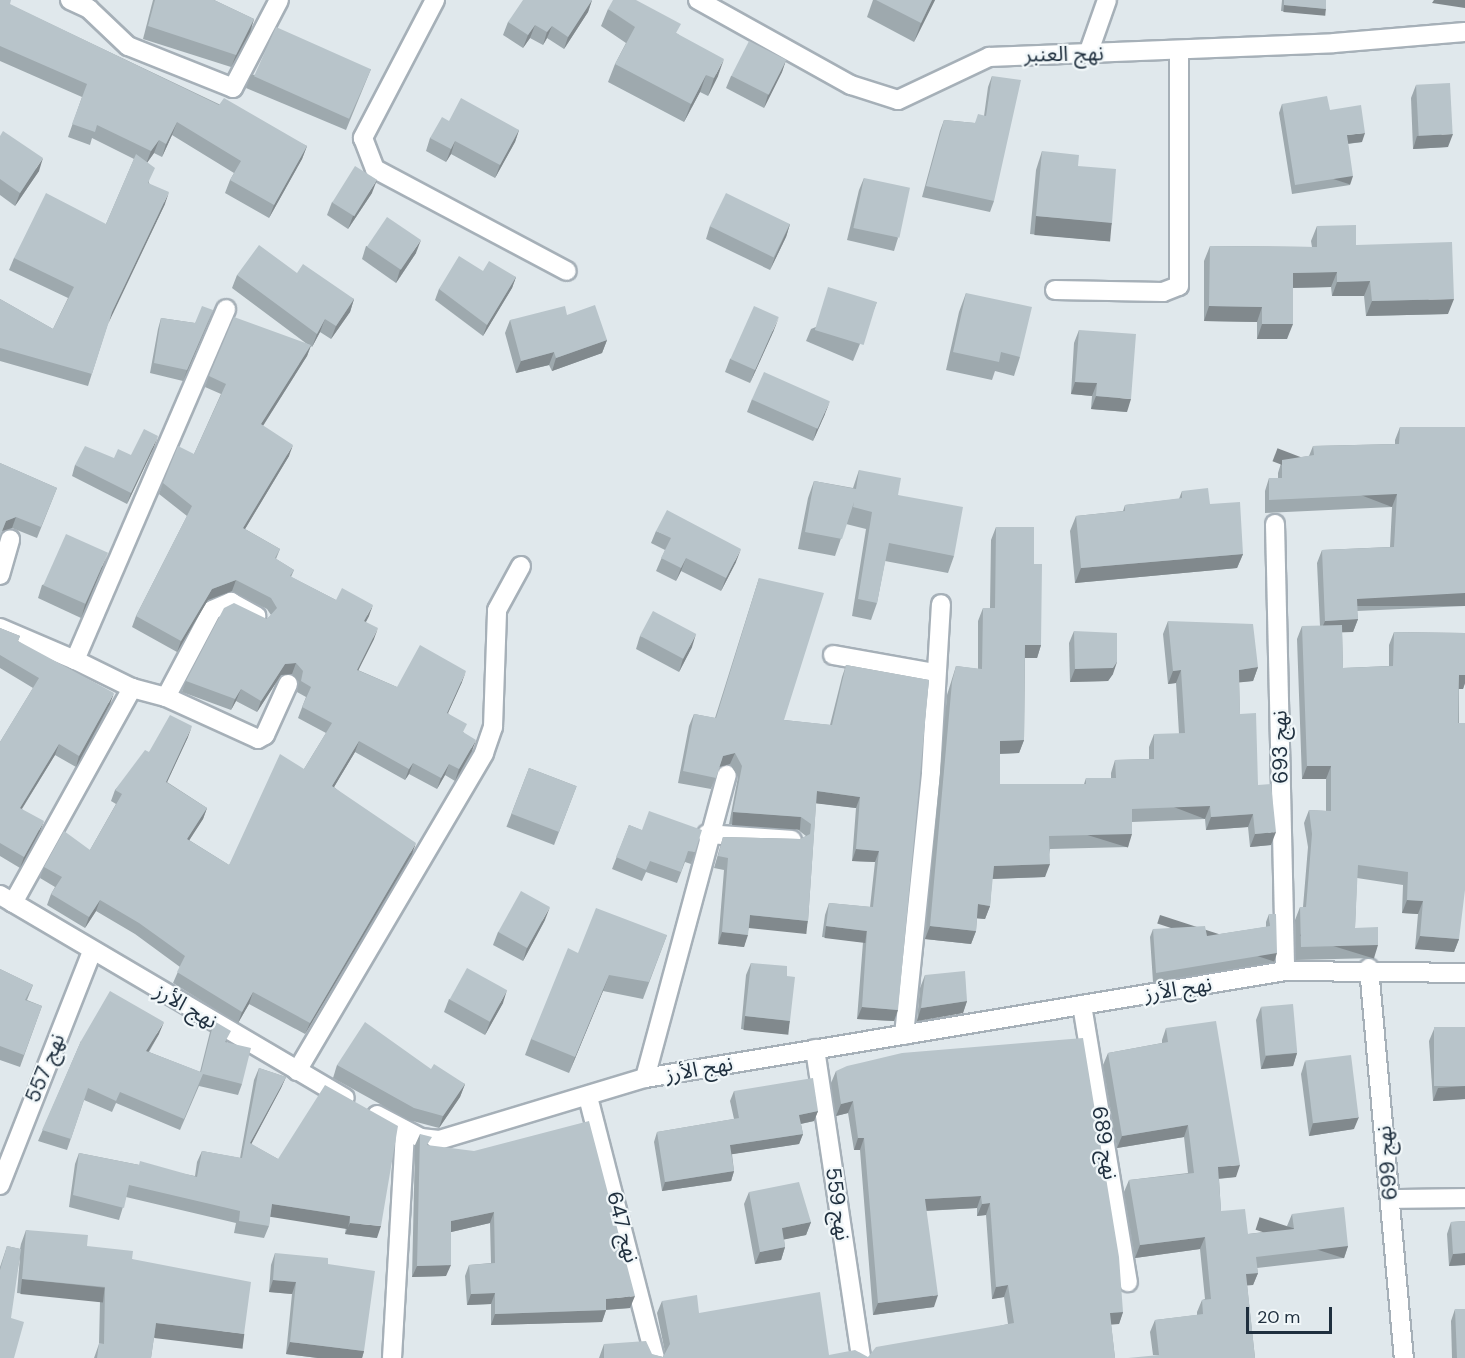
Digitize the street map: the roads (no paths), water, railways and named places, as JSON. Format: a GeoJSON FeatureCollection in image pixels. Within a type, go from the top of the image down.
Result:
{"type":"FeatureCollection","features":[{"type":"Feature","properties":{"kind":"street"},"geometry":{"type":"LineString","coordinates":[[70,0],[90,9],[128,46],[233,88],[279,0]]}},
{"type":"Feature","properties":{"kind":"street"},"geometry":{"type":"LineString","coordinates":[[435,0],[363,138],[375,169],[567,271]]}},
{"type":"Feature","properties":{"kind":"street","name":"نهج العنبر"},"geometry":{"type":"LineString","coordinates":[[698,0],[882,99],[914,96],[989,57],[1179,50],[1465,32]]}},
{"type":"Feature","properties":{"kind":"street"},"geometry":{"type":"LineString","coordinates":[[1088,54],[1107,0]]}},
{"type":"Feature","properties":{"kind":"street"},"geometry":{"type":"LineString","coordinates":[[1055,290],[1163,292],[1179,286],[1179,50]]}},
{"type":"Feature","properties":{"kind":"street"},"geometry":{"type":"LineString","coordinates":[[75,660],[226,309]]}},
{"type":"Feature","properties":{"kind":"street","name":"نهج 693"},"geometry":{"type":"LineString","coordinates":[[1275,524],[1285,971]]}},
{"type":"Feature","properties":{"kind":"street"},"geometry":{"type":"LineString","coordinates":[[0,575],[10,539]]}},
{"type":"Feature","properties":{"kind":"street"},"geometry":{"type":"LineString","coordinates":[[297,1071],[484,753],[493,727],[497,610],[521,566]]}},
{"type":"Feature","properties":{"kind":"street"},"geometry":{"type":"LineString","coordinates":[[166,697],[213,610],[231,602],[262,619]]}},
{"type":"Feature","properties":{"kind":"street"},"geometry":{"type":"LineString","coordinates":[[904,1035],[931,772],[934,673],[941,604]]}},
{"type":"Feature","properties":{"kind":"street"},"geometry":{"type":"LineString","coordinates":[[0,628],[75,660],[132,688],[166,697],[258,740],[266,735],[288,684]]}},
{"type":"Feature","properties":{"kind":"street"},"geometry":{"type":"LineString","coordinates":[[833,655],[934,673]]}},
{"type":"Feature","properties":{"kind":"street"},"geometry":{"type":"LineString","coordinates":[[6,899],[132,688]]}},
{"type":"Feature","properties":{"kind":"street"},"geometry":{"type":"LineString","coordinates":[[645,1078],[706,834],[727,775]]}},
{"type":"Feature","properties":{"kind":"street"},"geometry":{"type":"LineString","coordinates":[[706,834],[796,840]]}},
{"type":"Feature","properties":{"kind":"street","name":"نهج الأرز"},"geometry":{"type":"LineString","coordinates":[[6,899],[92,952],[405,1131],[440,1140],[645,1078],[1285,971],[1369,968],[1465,974]]}},
{"type":"Feature","properties":{"kind":"street","name":"نهج 557"},"geometry":{"type":"LineString","coordinates":[[0,1185],[92,952]]}},
{"type":"Feature","properties":{"kind":"street","name":"نهج 699"},"geometry":{"type":"LineString","coordinates":[[1369,968],[1404,1358]]}},
{"type":"Feature","properties":{"kind":"street","name":"نهج 689"},"geometry":{"type":"LineString","coordinates":[[1082,1005],[1128,1282]]}},
{"type":"Feature","properties":{"kind":"street","name":"نهج 559"},"geometry":{"type":"LineString","coordinates":[[814,1049],[861,1358]]}},
{"type":"Feature","properties":{"kind":"street","name":"نهج 647"},"geometry":{"type":"LineString","coordinates":[[588,1097],[655,1358]]}},
{"type":"Feature","properties":{"kind":"street"},"geometry":{"type":"LineString","coordinates":[[392,1358],[405,1131]]}},
{"type":"Feature","properties":{"kind":"street"},"geometry":{"type":"LineString","coordinates":[[1391,1199],[1465,1198]]}}]}
